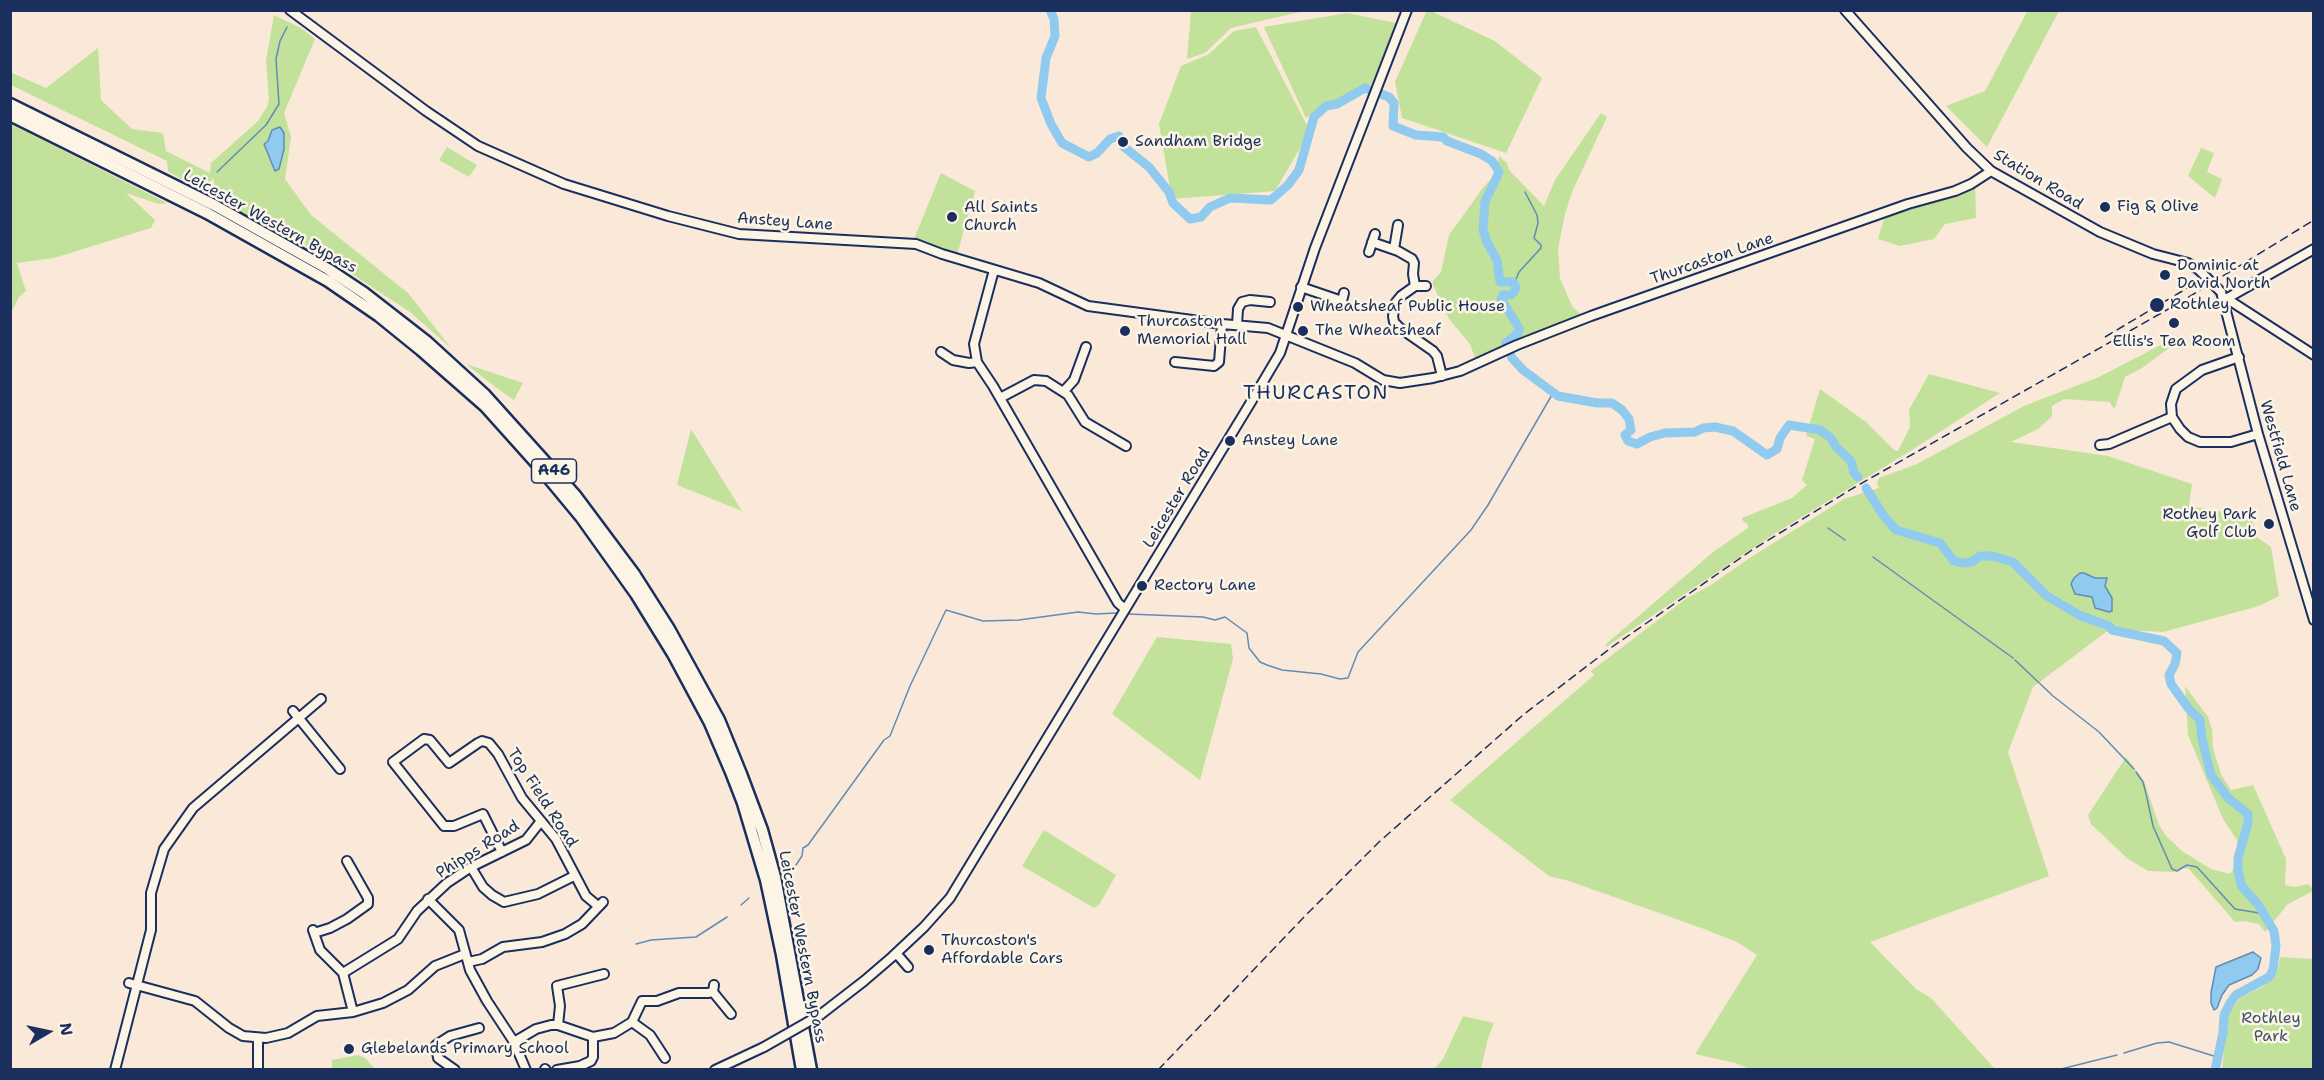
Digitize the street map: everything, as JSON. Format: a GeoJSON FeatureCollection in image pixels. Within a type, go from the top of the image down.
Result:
{"type":"FeatureCollection","features":[{"type":"Feature","properties":{"kind":"highway","name":"Leicester Western Bypass"},"geometry":{"type":"LineString","coordinates":[[10,104],[213,205],[328,269],[364,293],[427,342],[485,394],[575,495],[628,565],[669,629],[719,720],[762,830],[777,885],[811,1070]]}},
{"type":"Feature","properties":{"kind":"highway","name":"Leicester Western Bypass"},"geometry":{"type":"LineString","coordinates":[[10,115],[207,213],[328,281],[379,316],[484,406],[581,517],[636,594],[673,654],[710,723],[735,782],[755,841],[775,918],[802,1070]]}},
{"type":"Feature","properties":{"kind":"street","name":"Anstey Lane"},"geometry":{"type":"LineString","coordinates":[[291,10],[426,111],[478,146],[564,184],[668,216],[739,234],[916,244],[1039,283],[1088,306],[1268,328],[1344,358],[1385,381],[1413,382],[1442,376]]}},
{"type":"Feature","properties":{"kind":"street","name":"Leicester Road"},"geometry":{"type":"LineString","coordinates":[[715,1070],[764,1047],[820,1015],[894,955],[950,898],[1280,353],[1301,287],[1407,10]]}},
{"type":"Feature","properties":{"kind":"street","name":"Station Road"},"geometry":{"type":"LineString","coordinates":[[1845,10],[1967,148],[1991,171],[2100,232],[2153,254],[2187,263],[2199,270],[2226,298],[2313,356]]}},
{"type":"Feature","properties":{"kind":"street","name":"Thurcaston Lane"},"geometry":{"type":"LineString","coordinates":[[1442,376],[1460,371],[1517,345],[1609,309],[1908,204],[1948,194],[1971,184],[1991,171]]}},
{"type":"Feature","properties":{"kind":"street"},"geometry":{"type":"LineString","coordinates":[[1394,249],[1398,225]]}},
{"type":"Feature","properties":{"kind":"street"},"geometry":{"type":"LineString","coordinates":[[1370,252],[1374,238],[1412,259],[1414,286]]}},
{"type":"Feature","properties":{"kind":"street"},"geometry":{"type":"LineString","coordinates":[[2226,298],[2313,249]]}},
{"type":"Feature","properties":{"kind":"street"},"geometry":{"type":"LineString","coordinates":[[994,270],[974,344],[977,362],[1118,603],[1125,609]]}},
{"type":"Feature","properties":{"kind":"street"},"geometry":{"type":"LineString","coordinates":[[1426,286],[1414,286],[1401,296],[1396,302],[1393,316],[1400,328],[1433,351],[1437,356],[1442,376]]}},
{"type":"Feature","properties":{"kind":"street"},"geometry":{"type":"LineString","coordinates":[[1301,287],[1342,301]]}},
{"type":"Feature","properties":{"kind":"street","name":"Westfield Lane"},"geometry":{"type":"LineString","coordinates":[[2226,298],[2258,434],[2313,620]]}},
{"type":"Feature","properties":{"kind":"street"},"geometry":{"type":"LineString","coordinates":[[1237,325],[1238,309],[1242,302],[1250,300],[1270,302]]}},
{"type":"Feature","properties":{"kind":"street"},"geometry":{"type":"LineString","coordinates":[[1175,362],[1214,366],[1219,362],[1222,324]]}},
{"type":"Feature","properties":{"kind":"street"},"geometry":{"type":"LineString","coordinates":[[1064,391],[1074,380],[1081,351]]}},
{"type":"Feature","properties":{"kind":"street"},"geometry":{"type":"LineString","coordinates":[[941,352],[953,360],[977,362]]}},
{"type":"Feature","properties":{"kind":"street"},"geometry":{"type":"LineString","coordinates":[[2239,357],[2202,370],[2182,383],[2172,396],[2172,417],[2188,437],[2200,442],[2231,442],[2258,434]]}},
{"type":"Feature","properties":{"kind":"street"},"geometry":{"type":"LineString","coordinates":[[1000,398],[1034,380],[1046,381],[1064,391],[1084,422],[1127,447]]}},
{"type":"Feature","properties":{"kind":"street"},"geometry":{"type":"LineString","coordinates":[[2100,445],[2109,444],[2172,417]]}},
{"type":"Feature","properties":{"kind":"street"},"geometry":{"type":"LineString","coordinates":[[115,1070],[133,984],[151,930],[151,892],[161,857],[170,840],[193,808],[296,714],[321,699]]}},
{"type":"Feature","properties":{"kind":"street"},"geometry":{"type":"LineString","coordinates":[[296,714],[340,769]]}},
{"type":"Feature","properties":{"kind":"street","name":"Top Field Road"},"geometry":{"type":"LineString","coordinates":[[466,958],[482,959],[503,947],[542,942],[565,934],[582,924],[601,904],[585,896],[556,839],[522,798],[498,754],[489,743],[482,741],[478,743],[449,763],[430,741],[424,739],[393,762],[444,826],[454,826],[483,814],[502,852]]}},
{"type":"Feature","properties":{"kind":"street","name":"Phipps Road"},"geometry":{"type":"LineString","coordinates":[[343,973],[398,939],[428,899],[471,867],[526,840],[541,821]]}},
{"type":"Feature","properties":{"kind":"street"},"geometry":{"type":"LineString","coordinates":[[347,861],[368,897],[368,904],[330,928],[313,931],[320,950],[343,973],[353,1012]]}},
{"type":"Feature","properties":{"kind":"street"},"geometry":{"type":"LineString","coordinates":[[471,867],[483,887],[504,902],[538,894],[574,876]]}},
{"type":"Feature","properties":{"kind":"street"},"geometry":{"type":"LineString","coordinates":[[428,899],[459,930],[466,958],[487,1001],[514,1042],[526,1070]]}},
{"type":"Feature","properties":{"kind":"street"},"geometry":{"type":"LineString","coordinates":[[894,955],[908,967]]}},
{"type":"Feature","properties":{"kind":"street"},"geometry":{"type":"LineString","coordinates":[[133,984],[195,1001],[228,1028],[243,1036],[258,1038],[288,1033],[317,1016],[353,1012],[398,996],[416,984],[435,966],[466,958]]}},
{"type":"Feature","properties":{"kind":"street"},"geometry":{"type":"LineString","coordinates":[[558,1025],[560,1006],[554,987],[584,983],[604,974]]}},
{"type":"Feature","properties":{"kind":"street"},"geometry":{"type":"LineString","coordinates":[[635,993],[642,1001],[657,1001],[679,993],[696,994],[713,988],[731,1014]]}},
{"type":"Feature","properties":{"kind":"street"},"geometry":{"type":"LineString","coordinates":[[514,1042],[536,1029],[558,1025],[593,1037],[614,1033],[632,1022],[642,1001]]}},
{"type":"Feature","properties":{"kind":"street"},"geometry":{"type":"LineString","coordinates":[[632,1022],[650,1035],[664,1058]]}},
{"type":"Feature","properties":{"kind":"street"},"geometry":{"type":"LineString","coordinates":[[454,1070],[438,1058],[436,1048],[439,1042],[458,1029],[478,1028]]}},
{"type":"Feature","properties":{"kind":"street"},"geometry":{"type":"LineString","coordinates":[[556,1070],[579,1066],[591,1061],[593,1037]]}},
{"type":"Feature","properties":{"kind":"street"},"geometry":{"type":"LineString","coordinates":[[258,1038],[258,1070]]}},
{"type":"Feature","properties":{"kind":"street"},"geometry":{"type":"LineString","coordinates":[[591,1061],[596,1070]]}},
{"type":"Feature","properties":{"kind":"green space"},"geometry":{"type":"Polygon","coordinates":[[[1191,10],[1304,11],[1231,28],[1205,53],[1187,59],[1191,10]]]}},
{"type":"Feature","properties":{"kind":"green space"},"geometry":{"type":"Polygon","coordinates":[[[1427,10],[1495,41],[1542,78],[1506,153],[1402,118],[1395,82],[1427,10]]]}},
{"type":"Feature","properties":{"kind":"green space"},"geometry":{"type":"Polygon","coordinates":[[[2028,10],[2059,11],[1987,147],[1946,106],[1985,91],[2028,10]]]}},
{"type":"Feature","properties":{"kind":"green space"},"geometry":{"type":"Polygon","coordinates":[[[1347,13],[1396,23],[1372,84],[1337,99],[1306,118],[1264,27],[1347,13]]]}},
{"type":"Feature","properties":{"kind":"green space"},"geometry":{"type":"Polygon","coordinates":[[[274,15],[301,28],[315,39],[284,113],[291,137],[285,179],[311,215],[408,293],[451,348],[410,312],[317,251],[217,199],[213,178],[205,194],[168,171],[167,161],[11,85],[10,72],[46,88],[98,48],[101,100],[132,129],[163,133],[166,151],[210,173],[211,163],[258,121],[267,107],[269,100],[266,61],[274,15]]]}},
{"type":"Feature","properties":{"kind":"green space"},"geometry":{"type":"Polygon","coordinates":[[[1256,27],[1310,131],[1275,191],[1172,199],[1159,124],[1181,66],[1209,54],[1234,31],[1256,27]]]}},
{"type":"Feature","properties":{"kind":"green space"},"geometry":{"type":"Polygon","coordinates":[[[1601,113],[1607,117],[1572,192],[1558,249],[1560,278],[1572,306],[1581,315],[1475,358],[1470,344],[1449,319],[1433,285],[1433,281],[1441,272],[1449,235],[1497,172],[1499,156],[1507,163],[1509,170],[1544,206],[1555,180],[1601,113]]]}},
{"type":"Feature","properties":{"kind":"green space"},"geometry":{"type":"Polygon","coordinates":[[[11,124],[167,203],[159,204],[126,193],[155,220],[151,228],[54,258],[17,263],[26,291],[19,297],[11,313],[11,124]]]}},
{"type":"Feature","properties":{"kind":"green space"},"geometry":{"type":"Polygon","coordinates":[[[447,147],[477,165],[469,177],[439,160],[447,147]]]}},
{"type":"Feature","properties":{"kind":"green space"},"geometry":{"type":"Polygon","coordinates":[[[2201,148],[2214,153],[2207,172],[2222,179],[2215,198],[2188,176],[2201,148]]]}},
{"type":"Feature","properties":{"kind":"green space"},"geometry":{"type":"Polygon","coordinates":[[[941,173],[975,191],[957,255],[914,239],[941,173]]]}},
{"type":"Feature","properties":{"kind":"green space"},"geometry":{"type":"Polygon","coordinates":[[[1975,182],[1976,218],[1945,224],[1934,239],[1900,246],[1878,239],[1885,215],[1975,182]]]}},
{"type":"Feature","properties":{"kind":"green space"},"geometry":{"type":"Polygon","coordinates":[[[2178,336],[2181,339],[2142,368],[2125,377],[2115,408],[2110,402],[2064,399],[2052,406],[2052,416],[2038,429],[2011,442],[2108,456],[2192,484],[2189,506],[2251,517],[2257,537],[2271,547],[2279,596],[2259,606],[2163,632],[2110,629],[2033,687],[2008,752],[2049,876],[1870,942],[1916,989],[1931,998],[1995,1069],[1750,1069],[1735,1063],[1695,1054],[1757,955],[1737,942],[1704,929],[1549,876],[1450,800],[1594,675],[1591,671],[1687,598],[1711,585],[1748,559],[1844,499],[1879,488],[1877,483],[1879,478],[1917,464],[2024,406],[2099,377],[2178,336]]]}},
{"type":"Feature","properties":{"kind":"green space"},"geometry":{"type":"Polygon","coordinates":[[[466,364],[523,383],[514,400],[466,364]]]}},
{"type":"Feature","properties":{"kind":"green space"},"geometry":{"type":"Polygon","coordinates":[[[1929,374],[2000,393],[1774,534],[1606,647],[1606,644],[1713,552],[1748,528],[1742,518],[1792,498],[1807,485],[1802,480],[1815,439],[1806,436],[1820,389],[1866,422],[1894,450],[1898,451],[1910,427],[1909,410],[1929,374]]]}},
{"type":"Feature","properties":{"kind":"green space"},"geometry":{"type":"Polygon","coordinates":[[[691,429],[742,511],[677,485],[691,429]]]}},
{"type":"Feature","properties":{"kind":"green space"},"geometry":{"type":"Polygon","coordinates":[[[1157,637],[1231,644],[1233,659],[1200,780],[1112,714],[1157,637]]]}},
{"type":"Feature","properties":{"kind":"green space"},"geometry":{"type":"Polygon","coordinates":[[[2185,686],[2208,717],[2212,729],[2213,748],[2221,774],[2231,790],[2253,785],[2286,859],[2285,885],[2294,887],[2308,884],[2313,889],[2288,904],[2265,932],[2259,924],[2235,922],[2189,869],[2184,868],[2174,872],[2148,871],[2128,859],[2091,824],[2088,815],[2126,757],[2144,781],[2159,825],[2166,836],[2182,851],[2211,869],[2230,874],[2237,864],[2237,840],[2223,819],[2188,735],[2185,686]]]}},
{"type":"Feature","properties":{"kind":"green space"},"geometry":{"type":"Polygon","coordinates":[[[1044,830],[1116,875],[1099,905],[1094,908],[1022,866],[1044,830]]]}},
{"type":"Feature","properties":{"kind":"green space","name":"Rothley Park"},"geometry":{"type":"Polygon","coordinates":[[[2280,957],[2313,959],[2313,1069],[2222,1069],[2228,1013],[2240,998],[2262,987],[2270,980],[2278,970],[2280,957]]]}},
{"type":"Feature","properties":{"kind":"green space"},"geometry":{"type":"Polygon","coordinates":[[[1463,1016],[1494,1023],[1481,1069],[1434,1069],[1443,1059],[1463,1016]]]}},
{"type":"Feature","properties":{"kind":"green space"},"geometry":{"type":"Polygon","coordinates":[[[358,1055],[365,1058],[375,1069],[332,1069],[332,1060],[358,1055]]]}},
{"type":"Feature","properties":{"kind":"water"},"geometry":{"type":"Polygon","coordinates":[[[280,127],[284,133],[284,149],[279,169],[275,171],[264,144],[268,141],[272,130],[280,127]]]}},
{"type":"Feature","properties":{"kind":"water"},"geometry":{"type":"Polygon","coordinates":[[[2080,573],[2095,578],[2107,578],[2105,586],[2112,598],[2112,611],[2095,608],[2092,597],[2075,594],[2071,584],[2080,573]]]}},
{"type":"Feature","properties":{"kind":"water"},"geometry":{"type":"Polygon","coordinates":[[[2253,952],[2261,958],[2258,969],[2252,975],[2229,985],[2214,1010],[2211,993],[2216,967],[2253,952]]]}},
{"type":"Feature","properties":{"kind":"waterway"},"geometry":{"type":"LineString","coordinates":[[1050,10],[1054,19],[1055,36],[1046,58],[1041,98],[1051,124],[1062,143],[1089,157],[1097,153],[1110,139],[1119,136],[1124,147],[1149,167],[1169,192],[1173,203],[1190,219],[1201,217],[1210,207],[1230,198],[1271,200],[1288,185],[1299,170],[1314,117],[1326,106],[1337,104],[1365,88],[1389,97],[1394,103],[1393,126],[1416,135],[1443,137],[1447,141],[1481,154],[1492,161],[1499,172],[1485,201],[1483,230],[1497,260],[1500,282],[1513,282],[1516,287],[1514,292],[1510,295],[1503,295],[1501,299],[1519,328],[1519,332],[1506,343],[1512,358],[1523,370],[1558,396],[1597,403],[1612,403],[1629,419],[1631,430],[1625,435],[1628,441],[1637,444],[1665,433],[1695,432],[1703,428],[1715,427],[1733,431],[1767,455],[1777,449],[1780,438],[1789,425],[1820,430],[1831,438],[1836,447],[1851,461],[1854,473],[1858,477]]}},
{"type":"Feature","properties":{"kind":"waterway"},"geometry":{"type":"LineString","coordinates":[[217,172],[266,125],[279,104],[276,59],[280,41],[287,27]]}},
{"type":"Feature","properties":{"kind":"waterway"},"geometry":{"type":"LineString","coordinates":[[1514,284],[1519,272],[1541,248],[1534,238],[1538,223],[1537,215],[1525,192]]}},
{"type":"Feature","properties":{"kind":"waterway"},"geometry":{"type":"LineString","coordinates":[[1128,614],[1203,617],[1215,620],[1225,617],[1247,633],[1249,648],[1260,662],[1282,670],[1321,674],[1340,679],[1348,678],[1358,652],[1471,530],[1553,393]]}},
{"type":"Feature","properties":{"kind":"waterway"},"geometry":{"type":"LineString","coordinates":[[1866,488],[1883,515],[1896,530],[1940,543],[1954,561],[1972,562],[1980,556],[1992,556],[2013,562],[2047,596],[2079,615],[2109,626],[2112,630],[2164,641],[2177,653],[2175,664],[2169,675],[2171,684],[2200,720],[2211,775],[2228,798],[2248,814],[2248,823],[2238,858],[2241,885],[2259,906],[2274,931],[2276,946],[2273,970],[2269,977],[2236,995],[2224,1015],[2223,1033],[2215,1070]]}},
{"type":"Feature","properties":{"kind":"waterway"},"geometry":{"type":"LineString","coordinates":[[1828,528],[1845,540]]}},
{"type":"Feature","properties":{"kind":"waterway"},"geometry":{"type":"LineString","coordinates":[[1873,557],[2013,658]]}},
{"type":"Feature","properties":{"kind":"waterway"},"geometry":{"type":"LineString","coordinates":[[796,865],[802,856],[803,848],[808,845],[884,740],[890,736],[910,686],[946,610],[983,621],[1019,620],[1078,612],[1116,613]]}},
{"type":"Feature","properties":{"kind":"waterway"},"geometry":{"type":"LineString","coordinates":[[2015,660],[2053,696],[2099,732],[2134,769]]}},
{"type":"Feature","properties":{"kind":"waterway"},"geometry":{"type":"LineString","coordinates":[[2136,772],[2143,782],[2153,826],[2172,869],[2177,871],[2187,865],[2197,867],[2235,909],[2265,914]]}},
{"type":"Feature","properties":{"kind":"waterway"},"geometry":{"type":"LineString","coordinates":[[741,905],[749,898]]}},
{"type":"Feature","properties":{"kind":"waterway"},"geometry":{"type":"LineString","coordinates":[[636,944],[651,940],[696,937],[727,917]]}},
{"type":"Feature","properties":{"kind":"waterway"},"geometry":{"type":"LineString","coordinates":[[2124,1053],[2157,1043],[2169,1042],[2217,1057]]}},
{"type":"Feature","properties":{"kind":"waterway"},"geometry":{"type":"LineString","coordinates":[[2057,1070],[2117,1055]]}},
{"type":"Feature","properties":{"kind":"railway"},"geometry":{"type":"LineString","coordinates":[[1158,1070],[1379,842],[1523,715],[1612,647],[1752,550],[1855,487],[2179,303],[2314,220]]}},
{"type":"Feature","properties":{"kind":"railway"},"geometry":{"type":"LineString","coordinates":[[2105,337],[2211,274]]}},
{"type":"Feature","properties":{"kind":"place","name":"Sandham Bridge"},"geometry":{"type":"Point","coordinates":[1123,142]}},
{"type":"Feature","properties":{"kind":"place","name":"Fig & Olive"},"geometry":{"type":"Point","coordinates":[2105,207]}},
{"type":"Feature","properties":{"kind":"place","name":"All Saints Church"},"geometry":{"type":"Point","coordinates":[952,217]}},
{"type":"Feature","properties":{"kind":"place","name":"Dominic at David North"},"geometry":{"type":"Point","coordinates":[2165,275]}},
{"type":"Feature","properties":{"kind":"place","name":"Rothley"},"geometry":{"type":"Point","coordinates":[2157,305]}},
{"type":"Feature","properties":{"kind":"place","name":"Wheatsheaf Public House"},"geometry":{"type":"Point","coordinates":[1298,307]}},
{"type":"Feature","properties":{"kind":"place","name":"Ellis's Tea Room"},"geometry":{"type":"Point","coordinates":[2174,323]}},
{"type":"Feature","properties":{"kind":"place","name":"Thurcaston Memorial Hall"},"geometry":{"type":"Point","coordinates":[1125,331]}},
{"type":"Feature","properties":{"kind":"place","name":"The Wheatsheaf"},"geometry":{"type":"Point","coordinates":[1303,331]}},
{"type":"Feature","properties":{"kind":"place","name":"Anstey Lane"},"geometry":{"type":"Point","coordinates":[1230,441]}},
{"type":"Feature","properties":{"kind":"place","name":"Rothey Park Golf Club"},"geometry":{"type":"Point","coordinates":[2269,524]}},
{"type":"Feature","properties":{"kind":"place","name":"Rectory Lane"},"geometry":{"type":"Point","coordinates":[1142,586]}},
{"type":"Feature","properties":{"kind":"place","name":"Thurcaston's Affordable Cars"},"geometry":{"type":"Point","coordinates":[929,950]}},
{"type":"Feature","properties":{"kind":"place","name":"Glebelands Primary School"},"geometry":{"type":"Point","coordinates":[349,1049]}},
{"type":"Feature","properties":{"kind":"district","name":"THURCASTON"},"geometry":{"type":"Point","coordinates":[1316,394]}}]}
